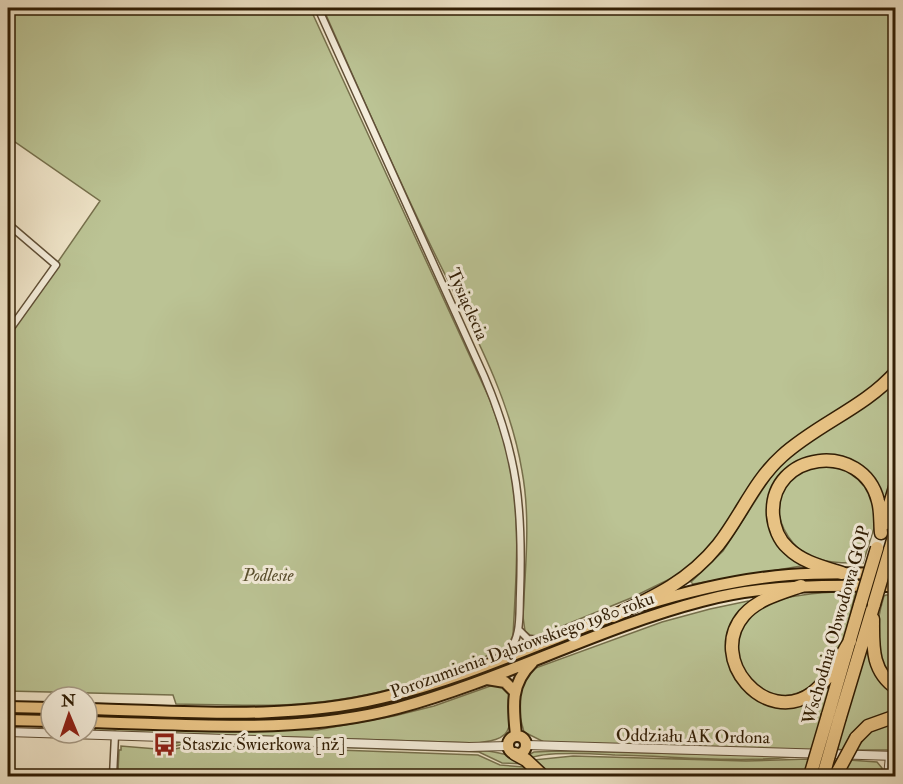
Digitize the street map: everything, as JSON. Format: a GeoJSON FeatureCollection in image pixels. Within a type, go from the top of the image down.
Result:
{"type":"FeatureCollection","features":[{"type":"Feature","properties":{"kind":"highway"},"geometry":{"type":"LineString","coordinates":[[614,616],[664,592],[696,568],[718,544],[769,469],[796,445],[857,405],[896,372]]}},
{"type":"Feature","properties":{"kind":"highway"},"geometry":{"type":"LineString","coordinates":[[842,573],[802,559],[784,544],[777,531],[773,509],[775,496],[789,474],[802,466],[821,460],[841,462],[855,469],[867,479],[874,491],[880,510],[881,533]]}},
{"type":"Feature","properties":{"kind":"highway","name":"Wschodnia Obwodowa GOP"},"geometry":{"type":"LineString","coordinates":[[810,777],[873,606],[883,549],[881,533],[896,484]]}},
{"type":"Feature","properties":{"kind":"highway","name":"Wschodnia Obwodowa GOP"},"geometry":{"type":"LineString","coordinates":[[823,777],[850,641],[860,605],[883,549],[896,530]]}},
{"type":"Feature","properties":{"kind":"highway"},"geometry":{"type":"LineString","coordinates":[[801,586],[760,602],[739,621],[733,641],[733,657],[735,667],[747,684],[762,696],[773,699],[790,701],[804,697],[820,685],[850,641]]}},
{"type":"Feature","properties":{"kind":"highway"},"geometry":{"type":"LineString","coordinates":[[873,606],[875,661],[885,679],[896,688]]}},
{"type":"Feature","properties":{"kind":"highway"},"geometry":{"type":"LineString","coordinates":[[836,776],[856,738],[868,726],[896,716]]}},
{"type":"Feature","properties":{"kind":"highway"},"geometry":{"type":"LineString","coordinates":[[511,750],[543,777]]}},
{"type":"Feature","properties":{"kind":"main road","name":"Porozumienia Dąbrowskiego 1980 roku"},"geometry":{"type":"LineString","coordinates":[[99,709],[239,713],[311,710],[357,703],[401,694],[452,678],[614,616],[689,592],[791,575],[896,574]]}},
{"type":"Feature","properties":{"kind":"main road","name":"Porozumienia Dąbrowskiego 1980 roku"},"geometry":{"type":"LineString","coordinates":[[99,722],[257,726],[332,722],[398,708],[484,679],[646,618],[704,600],[765,589],[801,586],[896,586]]}},
{"type":"Feature","properties":{"kind":"main road"},"geometry":{"type":"LineString","coordinates":[[516,735],[515,692],[521,674],[537,659]]}},
{"type":"Feature","properties":{"kind":"main road"},"geometry":{"type":"LineString","coordinates":[[484,679],[505,682],[515,692]]}},
{"type":"Feature","properties":{"kind":"main road"},"geometry":{"type":"LineString","coordinates":[[8,707],[39,708]]}},
{"type":"Feature","properties":{"kind":"main road"},"geometry":{"type":"LineString","coordinates":[[8,720],[39,721]]}},
{"type":"Feature","properties":{"kind":"main road"},"geometry":{"type":"LineString","coordinates":[[516,735],[524,738],[527,745],[523,752],[511,750],[509,739],[516,735]]}},
{"type":"Feature","properties":{"kind":"street","name":"Tysiąclecia"},"geometry":{"type":"LineString","coordinates":[[318,8],[502,420],[514,463],[520,509],[521,558],[519,630],[514,645],[503,658]]}},
{"type":"Feature","properties":{"kind":"street"},"geometry":{"type":"LineString","coordinates":[[8,224],[56,265],[8,332]]}},
{"type":"Feature","properties":{"kind":"street"},"geometry":{"type":"LineString","coordinates":[[519,630],[528,639],[546,642]]}},
{"type":"Feature","properties":{"kind":"street"},"geometry":{"type":"LineString","coordinates":[[8,732],[480,747],[511,750]]}},
{"type":"Feature","properties":{"kind":"street"},"geometry":{"type":"LineString","coordinates":[[113,777],[115,735]]}},
{"type":"Feature","properties":{"kind":"street","name":"Oddziału AK Ordona"},"geometry":{"type":"LineString","coordinates":[[527,745],[893,756]]}},
{"type":"Feature","properties":{"kind":"street"},"geometry":{"type":"LineString","coordinates":[[888,777],[893,756]]}},
{"type":"Feature","properties":{"kind":"green space","name":"Podlesie"},"geometry":{"type":"Polygon","coordinates":[[[8,8],[310,8],[490,400],[503,440],[512,475],[517,544],[513,636],[506,648],[401,686],[316,703],[176,704],[173,695],[99,693],[99,685],[39,685],[39,692],[8,691],[8,334],[100,201],[8,137],[8,8]]]}},
{"type":"Feature","properties":{"kind":"green space"},"geometry":{"type":"Polygon","coordinates":[[[323,8],[895,8],[895,364],[870,388],[810,429],[707,550],[680,574],[631,598],[538,636],[530,635],[525,631],[523,617],[527,544],[525,489],[516,441],[507,412],[484,355],[402,185],[323,8]]]}},
{"type":"Feature","properties":{"kind":"green space"},"geometry":{"type":"Polygon","coordinates":[[[895,377],[895,463],[885,505],[872,480],[821,456],[800,461],[768,506],[801,566],[693,584],[691,582],[723,551],[779,464],[895,377]]]}},
{"type":"Feature","properties":{"kind":"green space"},"geometry":{"type":"Polygon","coordinates":[[[815,465],[849,470],[865,483],[875,504],[876,522],[863,563],[833,562],[812,557],[795,545],[784,529],[778,507],[783,489],[795,475],[815,465]]]}},
{"type":"Feature","properties":{"kind":"green space"},"geometry":{"type":"Polygon","coordinates":[[[835,592],[856,592],[843,639],[831,665],[810,687],[798,693],[785,696],[773,695],[761,690],[751,681],[742,667],[737,652],[739,634],[751,614],[779,600],[835,592]]]}},
{"type":"Feature","properties":{"kind":"green space"},"geometry":{"type":"Polygon","coordinates":[[[886,595],[895,595],[895,683],[881,664],[878,653],[878,619],[886,595]]]}},
{"type":"Feature","properties":{"kind":"green space"},"geometry":{"type":"Polygon","coordinates":[[[748,601],[753,602],[746,609],[731,664],[777,705],[834,675],[812,750],[544,742],[524,732],[519,713],[520,686],[530,670],[662,622],[748,601]]]}},
{"type":"Feature","properties":{"kind":"green space"},"geometry":{"type":"Polygon","coordinates":[[[868,642],[879,678],[888,689],[895,693],[895,712],[853,734],[843,750],[836,749],[868,642]]]}},
{"type":"Feature","properties":{"kind":"green space"},"geometry":{"type":"Polygon","coordinates":[[[496,684],[502,685],[508,691],[511,700],[509,725],[505,734],[499,738],[478,743],[99,731],[99,726],[317,730],[434,706],[496,684]]]}},
{"type":"Feature","properties":{"kind":"green space"},"geometry":{"type":"Polygon","coordinates":[[[895,721],[895,750],[855,750],[863,738],[872,731],[895,721]]]}},
{"type":"Feature","properties":{"kind":"green space"},"geometry":{"type":"Polygon","coordinates":[[[185,741],[488,751],[511,756],[524,764],[502,763],[479,752],[204,743],[189,743],[171,747],[171,744],[185,741]]]}},
{"type":"Feature","properties":{"kind":"green space"},"geometry":{"type":"Polygon","coordinates":[[[195,745],[478,755],[500,765],[525,767],[539,776],[127,776],[118,772],[121,746],[169,750],[195,745]]]}},
{"type":"Feature","properties":{"kind":"green space"},"geometry":{"type":"Polygon","coordinates":[[[534,752],[793,757],[727,759],[570,753],[545,754],[529,759],[528,755],[534,752]]]}},
{"type":"Feature","properties":{"kind":"green space"},"geometry":{"type":"Polygon","coordinates":[[[573,756],[746,761],[809,759],[804,776],[549,776],[533,760],[573,756]]]}},
{"type":"Feature","properties":{"kind":"green space"},"geometry":{"type":"Polygon","coordinates":[[[849,760],[877,762],[882,768],[882,776],[840,776],[849,760]]]}},
{"type":"Feature","properties":{"kind":"place","name":"Staszic Świerkowa [nż]"},"geometry":{"type":"Point","coordinates":[164,744]}}]}
